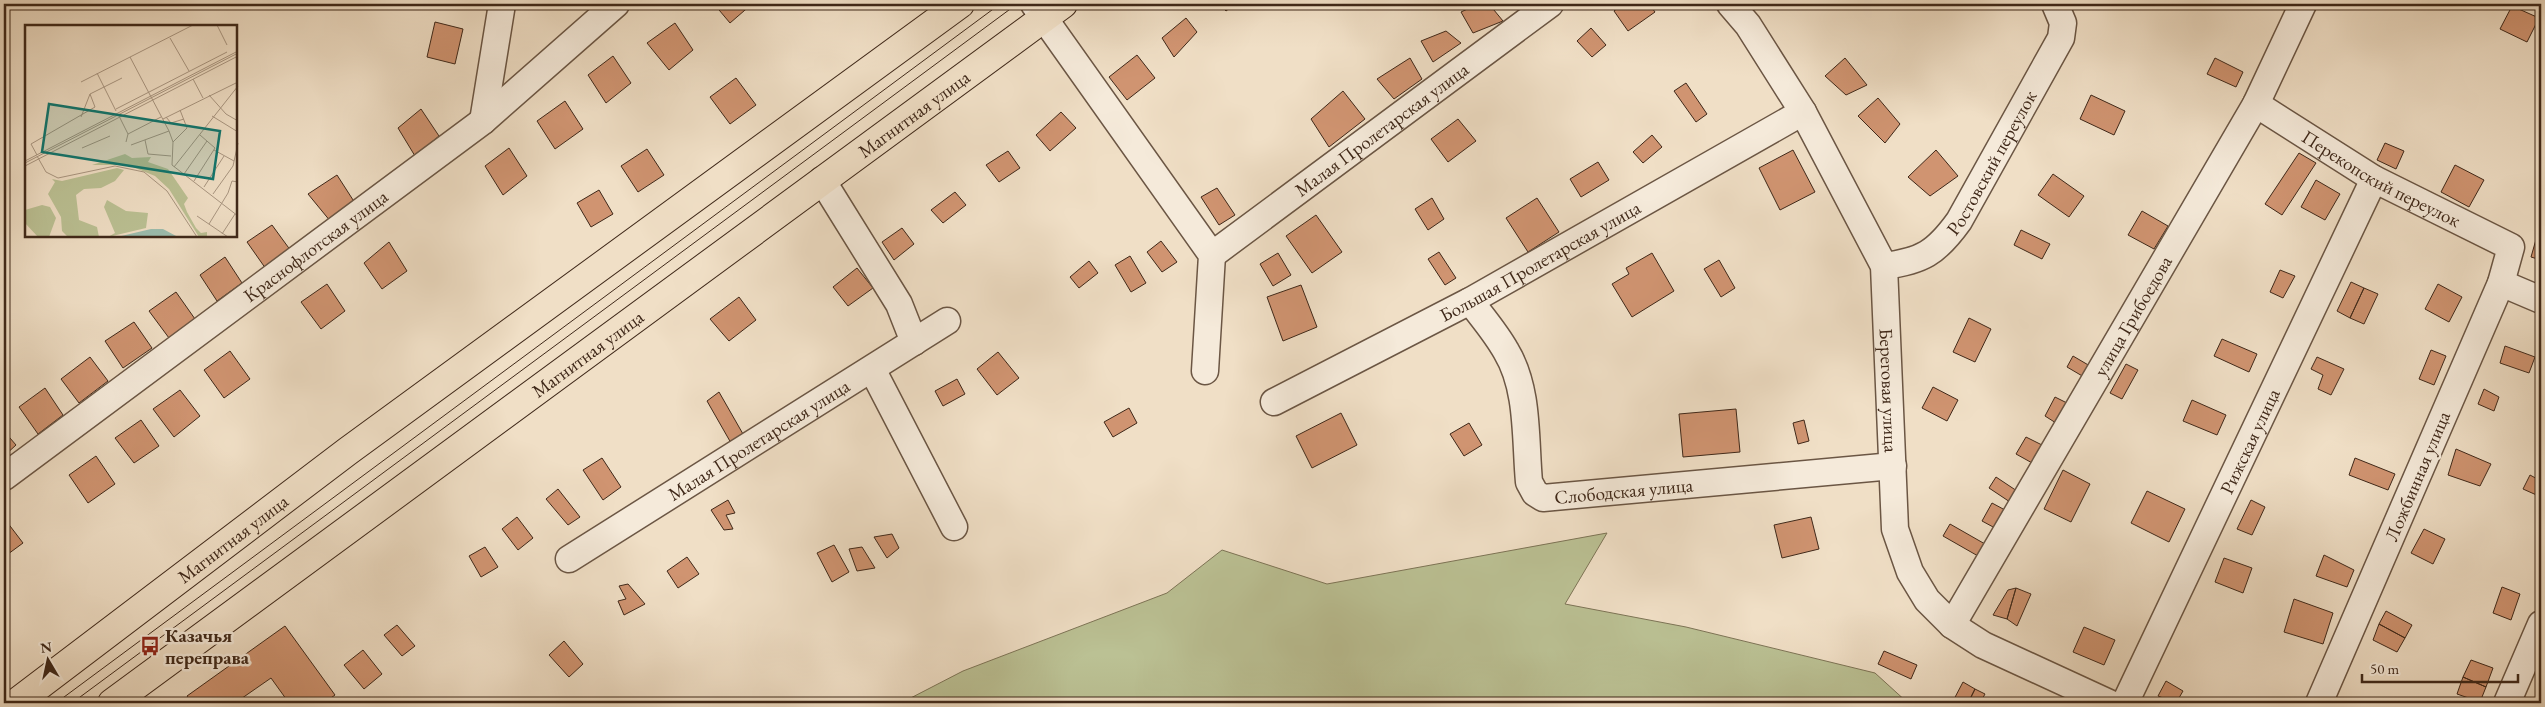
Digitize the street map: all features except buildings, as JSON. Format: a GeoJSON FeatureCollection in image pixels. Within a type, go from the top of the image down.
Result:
{"type":"FeatureCollection","features":[{"type":"Feature","properties":{"kind":"main road","name":"Магнитная улица"},"geometry":{"type":"LineString","coordinates":[[16,703],[348,451],[960,4]]}},
{"type":"Feature","properties":{"kind":"main road","name":"Магнитная улица"},"geometry":{"type":"LineString","coordinates":[[112,703],[822,180],[1047,9]]}},
{"type":"Feature","properties":{"kind":"street"},"geometry":{"type":"LineString","coordinates":[[483,121],[502,4]]}},
{"type":"Feature","properties":{"kind":"street","name":"Краснофлотская улица"},"geometry":{"type":"LineString","coordinates":[[4,477],[483,121],[616,4]]}},
{"type":"Feature","properties":{"kind":"street","name":"Малая Пролетарская улица"},"geometry":{"type":"LineString","coordinates":[[1212,255],[1550,4]]}},
{"type":"Feature","properties":{"kind":"street","name":"Береговая улица"},"geometry":{"type":"LineString","coordinates":[[1730,4],[1748,25],[1803,112],[1884,266],[1894,529],[1910,572],[1926,600],[1952,625],[1982,645],[2109,703]]}},
{"type":"Feature","properties":{"kind":"street","name":"улица Грибоедова"},"geometry":{"type":"LineString","coordinates":[[1952,625],[2256,104],[2303,4]]}},
{"type":"Feature","properties":{"kind":"street"},"geometry":{"type":"LineString","coordinates":[[1047,9],[1212,255],[1204,370]]}},
{"type":"Feature","properties":{"kind":"street","name":"Ростовский переулок"},"geometry":{"type":"LineString","coordinates":[[1884,266],[1909,263],[1925,257],[1945,241],[1959,221],[2061,38],[2059,14]]}},
{"type":"Feature","properties":{"kind":"street","name":"Перекопский переулок"},"geometry":{"type":"LineString","coordinates":[[2256,104],[2374,179],[2511,247]]}},
{"type":"Feature","properties":{"kind":"street","name":"Большая Пролетарская улица"},"geometry":{"type":"LineString","coordinates":[[1274,402],[1470,301],[1803,112]]}},
{"type":"Feature","properties":{"kind":"street","name":"Рижская улица"},"geometry":{"type":"LineString","coordinates":[[2125,703],[2374,179]]}},
{"type":"Feature","properties":{"kind":"street"},"geometry":{"type":"LineString","coordinates":[[822,180],[898,304],[914,342]]}},
{"type":"Feature","properties":{"kind":"street","name":"Ложбинная улица"},"geometry":{"type":"LineString","coordinates":[[2319,703],[2501,283],[2511,247]]}},
{"type":"Feature","properties":{"kind":"street"},"geometry":{"type":"LineString","coordinates":[[2501,283],[2541,300]]}},
{"type":"Feature","properties":{"kind":"street","name":"Слободская улица"},"geometry":{"type":"LineString","coordinates":[[1470,301],[1506,351],[1516,371],[1521,390],[1529,482],[1535,493],[1543,498],[1893,466]]}},
{"type":"Feature","properties":{"kind":"street","name":"Малая Пролетарская улица"},"geometry":{"type":"LineString","coordinates":[[569,559],[725,459],[947,321]]}},
{"type":"Feature","properties":{"kind":"street"},"geometry":{"type":"LineString","coordinates":[[872,369],[954,527]]}},
{"type":"Feature","properties":{"kind":"street"},"geometry":{"type":"LineString","coordinates":[[2507,703],[2541,624]]}},
{"type":"Feature","properties":{"kind":"green space"},"geometry":{"type":"Polygon","coordinates":[[[1607,533],[1565,604],[1686,627],[1875,673],[1908,703],[1322,703],[1278,698],[1207,703],[901,703],[963,671],[1167,593],[1222,550],[1327,584],[1607,533]]]}},
{"type":"Feature","properties":{"kind":"tram line"},"geometry":{"type":"LineString","coordinates":[[56,703],[1000,4]]}},
{"type":"Feature","properties":{"kind":"tram line"},"geometry":{"type":"LineString","coordinates":[[72,703],[1017,4]]}},
{"type":"Feature","properties":{"kind":"place","name":"Казачья переправа"},"geometry":{"type":"Point","coordinates":[150,646]}}]}
